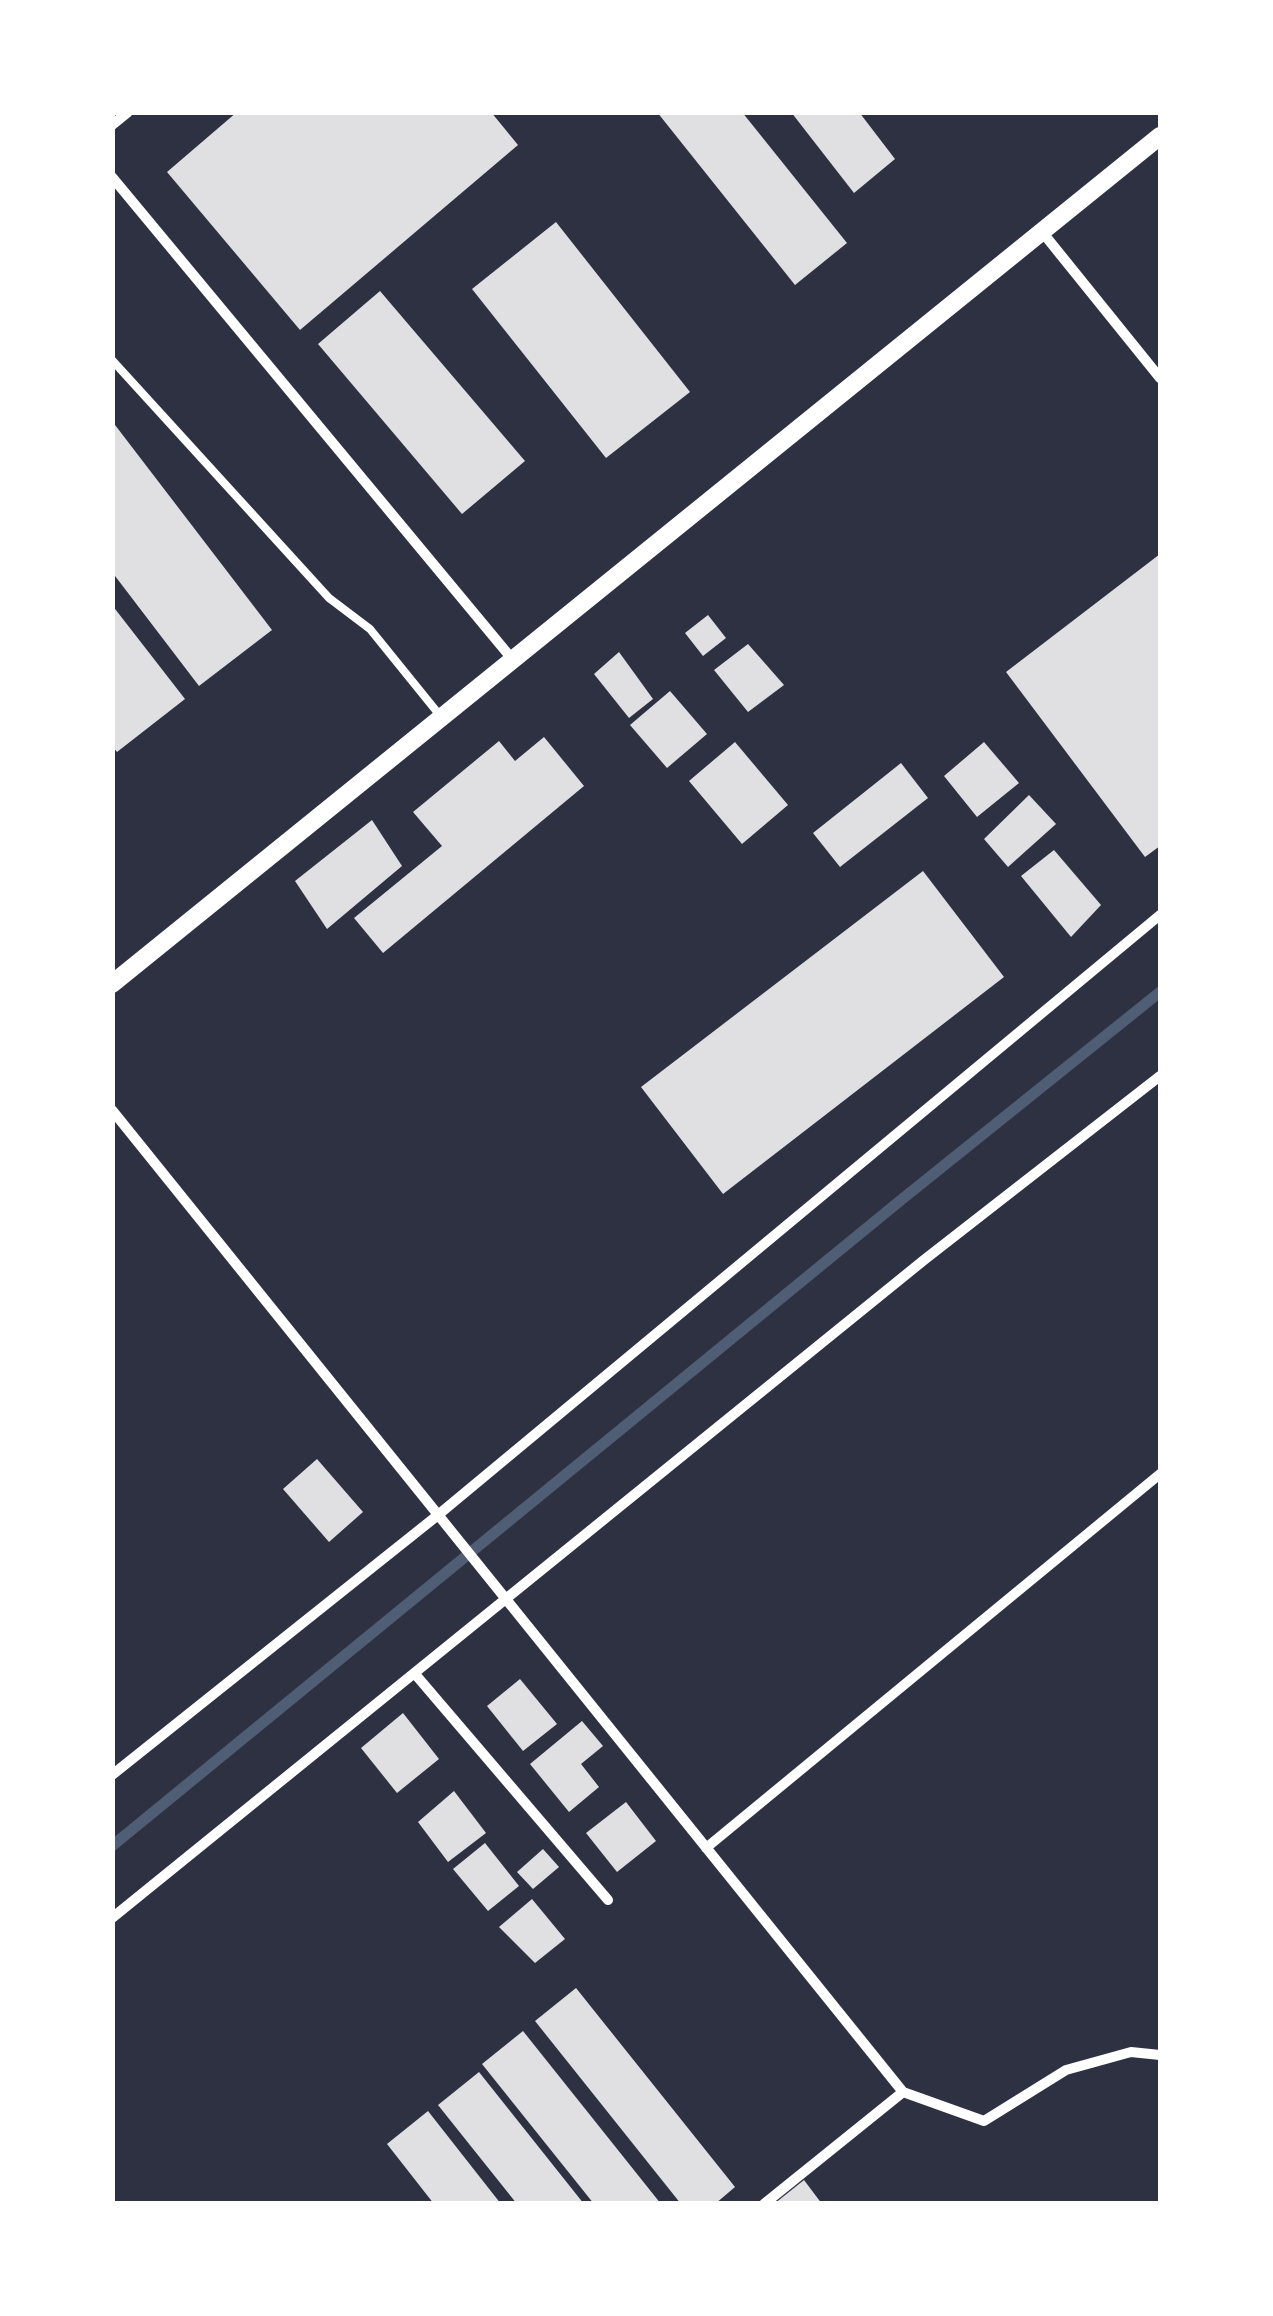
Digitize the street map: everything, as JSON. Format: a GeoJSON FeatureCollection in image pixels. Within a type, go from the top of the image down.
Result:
{"type":"FeatureCollection","features":[{"type":"Feature","properties":{"kind":"street"},"geometry":{"type":"LineString","coordinates":[[112,125],[128,112]]}},
{"type":"Feature","properties":{"kind":"street"},"geometry":{"type":"LineString","coordinates":[[112,984],[1160,136]]}},
{"type":"Feature","properties":{"kind":"street"},"geometry":{"type":"LineString","coordinates":[[112,177],[513,660]]}},
{"type":"Feature","properties":{"kind":"street"},"geometry":{"type":"LineString","coordinates":[[1042,232],[1160,378]]}},
{"type":"Feature","properties":{"kind":"street"},"geometry":{"type":"LineString","coordinates":[[112,1775],[438,1515],[1160,915]]}},
{"type":"Feature","properties":{"kind":"street"},"geometry":{"type":"LineString","coordinates":[[112,1918],[924,1260],[1160,1076]]}},
{"type":"Feature","properties":{"kind":"street"},"geometry":{"type":"LineString","coordinates":[[112,1110],[903,2092],[984,2121],[1066,2070],[1130,2052],[1160,2055]]}},
{"type":"Feature","properties":{"kind":"street"},"geometry":{"type":"LineString","coordinates":[[706,1848],[1160,1474]]}},
{"type":"Feature","properties":{"kind":"street"},"geometry":{"type":"LineString","coordinates":[[415,1674],[608,1900]]}},
{"type":"Feature","properties":{"kind":"street"},"geometry":{"type":"LineString","coordinates":[[764,2204],[903,2092]]}},
{"type":"Feature","properties":{"kind":"lane"},"geometry":{"type":"LineString","coordinates":[[112,360],[329,598],[370,629],[442,718]]}},
{"type":"Feature","properties":{"kind":"building"},"geometry":{"type":"Polygon","coordinates":[[[237,112],[491,112],[518,145],[300,330],[167,172],[237,112]]]}},
{"type":"Feature","properties":{"kind":"building"},"geometry":{"type":"Polygon","coordinates":[[[657,112],[742,112],[847,243],[795,285],[657,112]]]}},
{"type":"Feature","properties":{"kind":"building"},"geometry":{"type":"Polygon","coordinates":[[[791,112],[859,112],[895,159],[854,193],[791,112]]]}},
{"type":"Feature","properties":{"kind":"building"},"geometry":{"type":"Polygon","coordinates":[[[556,222],[690,392],[606,458],[472,289],[556,222]]]}},
{"type":"Feature","properties":{"kind":"building"},"geometry":{"type":"Polygon","coordinates":[[[380,291],[525,461],[462,514],[318,344],[380,291]]]}},
{"type":"Feature","properties":{"kind":"building"},"geometry":{"type":"Polygon","coordinates":[[[112,421],[272,630],[199,686],[112,572],[112,421]]]}},
{"type":"Feature","properties":{"kind":"building"},"geometry":{"type":"Polygon","coordinates":[[[1160,554],[1160,846],[1145,857],[1006,672],[1160,554]]]}},
{"type":"Feature","properties":{"kind":"building"},"geometry":{"type":"Polygon","coordinates":[[[112,605],[185,699],[117,752],[112,746],[112,605]]]}},
{"type":"Feature","properties":{"kind":"building"},"geometry":{"type":"Polygon","coordinates":[[[708,615],[726,638],[703,656],[685,633],[708,615]]]}},
{"type":"Feature","properties":{"kind":"building"},"geometry":{"type":"Polygon","coordinates":[[[748,644],[784,685],[748,712],[714,670],[748,644]]]}},
{"type":"Feature","properties":{"kind":"building"},"geometry":{"type":"Polygon","coordinates":[[[619,652],[653,699],[629,718],[594,674],[619,652]]]}},
{"type":"Feature","properties":{"kind":"building"},"geometry":{"type":"Polygon","coordinates":[[[670,691],[707,734],[667,768],[630,725],[670,691]]]}},
{"type":"Feature","properties":{"kind":"building"},"geometry":{"type":"Polygon","coordinates":[[[544,737],[584,786],[383,953],[354,918],[442,846],[413,812],[499,741],[515,761],[544,737]]]}},
{"type":"Feature","properties":{"kind":"building"},"geometry":{"type":"Polygon","coordinates":[[[735,742],[788,805],[742,844],[689,781],[735,742]]]}},
{"type":"Feature","properties":{"kind":"building"},"geometry":{"type":"Polygon","coordinates":[[[984,742],[1019,783],[977,817],[944,776],[984,742]]]}},
{"type":"Feature","properties":{"kind":"building"},"geometry":{"type":"Polygon","coordinates":[[[901,763],[928,798],[840,867],[813,833],[901,763]]]}},
{"type":"Feature","properties":{"kind":"building"},"geometry":{"type":"Polygon","coordinates":[[[1029,795],[1056,824],[1008,867],[984,839],[1029,795]]]}},
{"type":"Feature","properties":{"kind":"building"},"geometry":{"type":"Polygon","coordinates":[[[372,820],[402,866],[327,929],[295,881],[372,820]]]}},
{"type":"Feature","properties":{"kind":"building"},"geometry":{"type":"Polygon","coordinates":[[[1054,850],[1101,905],[1071,937],[1021,876],[1054,850]]]}},
{"type":"Feature","properties":{"kind":"building"},"geometry":{"type":"Polygon","coordinates":[[[923,871],[1004,977],[723,1194],[641,1087],[923,871]]]}},
{"type":"Feature","properties":{"kind":"building"},"geometry":{"type":"Polygon","coordinates":[[[317,1459],[363,1512],[329,1542],[283,1489],[317,1459]]]}},
{"type":"Feature","properties":{"kind":"building"},"geometry":{"type":"Polygon","coordinates":[[[520,1679],[557,1724],[523,1751],[487,1706],[520,1679]]]}},
{"type":"Feature","properties":{"kind":"building"},"geometry":{"type":"Polygon","coordinates":[[[403,1713],[439,1759],[397,1793],[361,1748],[403,1713]]]}},
{"type":"Feature","properties":{"kind":"building"},"geometry":{"type":"Polygon","coordinates":[[[582,1721],[603,1746],[581,1764],[599,1787],[569,1812],[530,1764],[582,1721]]]}},
{"type":"Feature","properties":{"kind":"building"},"geometry":{"type":"Polygon","coordinates":[[[454,1791],[486,1833],[448,1862],[418,1822],[454,1791]]]}},
{"type":"Feature","properties":{"kind":"building"},"geometry":{"type":"Polygon","coordinates":[[[626,1802],[656,1841],[617,1872],[586,1833],[626,1802]]]}},
{"type":"Feature","properties":{"kind":"building"},"geometry":{"type":"Polygon","coordinates":[[[485,1843],[519,1886],[488,1911],[453,1869],[485,1843]]]}},
{"type":"Feature","properties":{"kind":"building"},"geometry":{"type":"Polygon","coordinates":[[[543,1849],[559,1867],[533,1889],[517,1872],[543,1849]]]}},
{"type":"Feature","properties":{"kind":"building"},"geometry":{"type":"Polygon","coordinates":[[[532,1899],[565,1939],[535,1963],[499,1927],[532,1899]]]}},
{"type":"Feature","properties":{"kind":"building"},"geometry":{"type":"Polygon","coordinates":[[[576,1988],[735,2187],[715,2204],[681,2204],[535,2021],[576,1988]]]}},
{"type":"Feature","properties":{"kind":"building"},"geometry":{"type":"Polygon","coordinates":[[[523,2031],[661,2204],[594,2204],[482,2064],[523,2031]]]}},
{"type":"Feature","properties":{"kind":"building"},"geometry":{"type":"Polygon","coordinates":[[[479,2072],[584,2204],[517,2204],[438,2105],[479,2072]]]}},
{"type":"Feature","properties":{"kind":"building"},"geometry":{"type":"Polygon","coordinates":[[[428,2111],[501,2204],[434,2204],[387,2144],[428,2111]]]}},
{"type":"Feature","properties":{"kind":"building"},"geometry":{"type":"Polygon","coordinates":[[[804,2180],[822,2204],[774,2204],[804,2180]]]}},
{"type":"Feature","properties":{"kind":"waterway"},"geometry":{"type":"LineString","coordinates":[[112,1846],[1160,992]]}}]}
